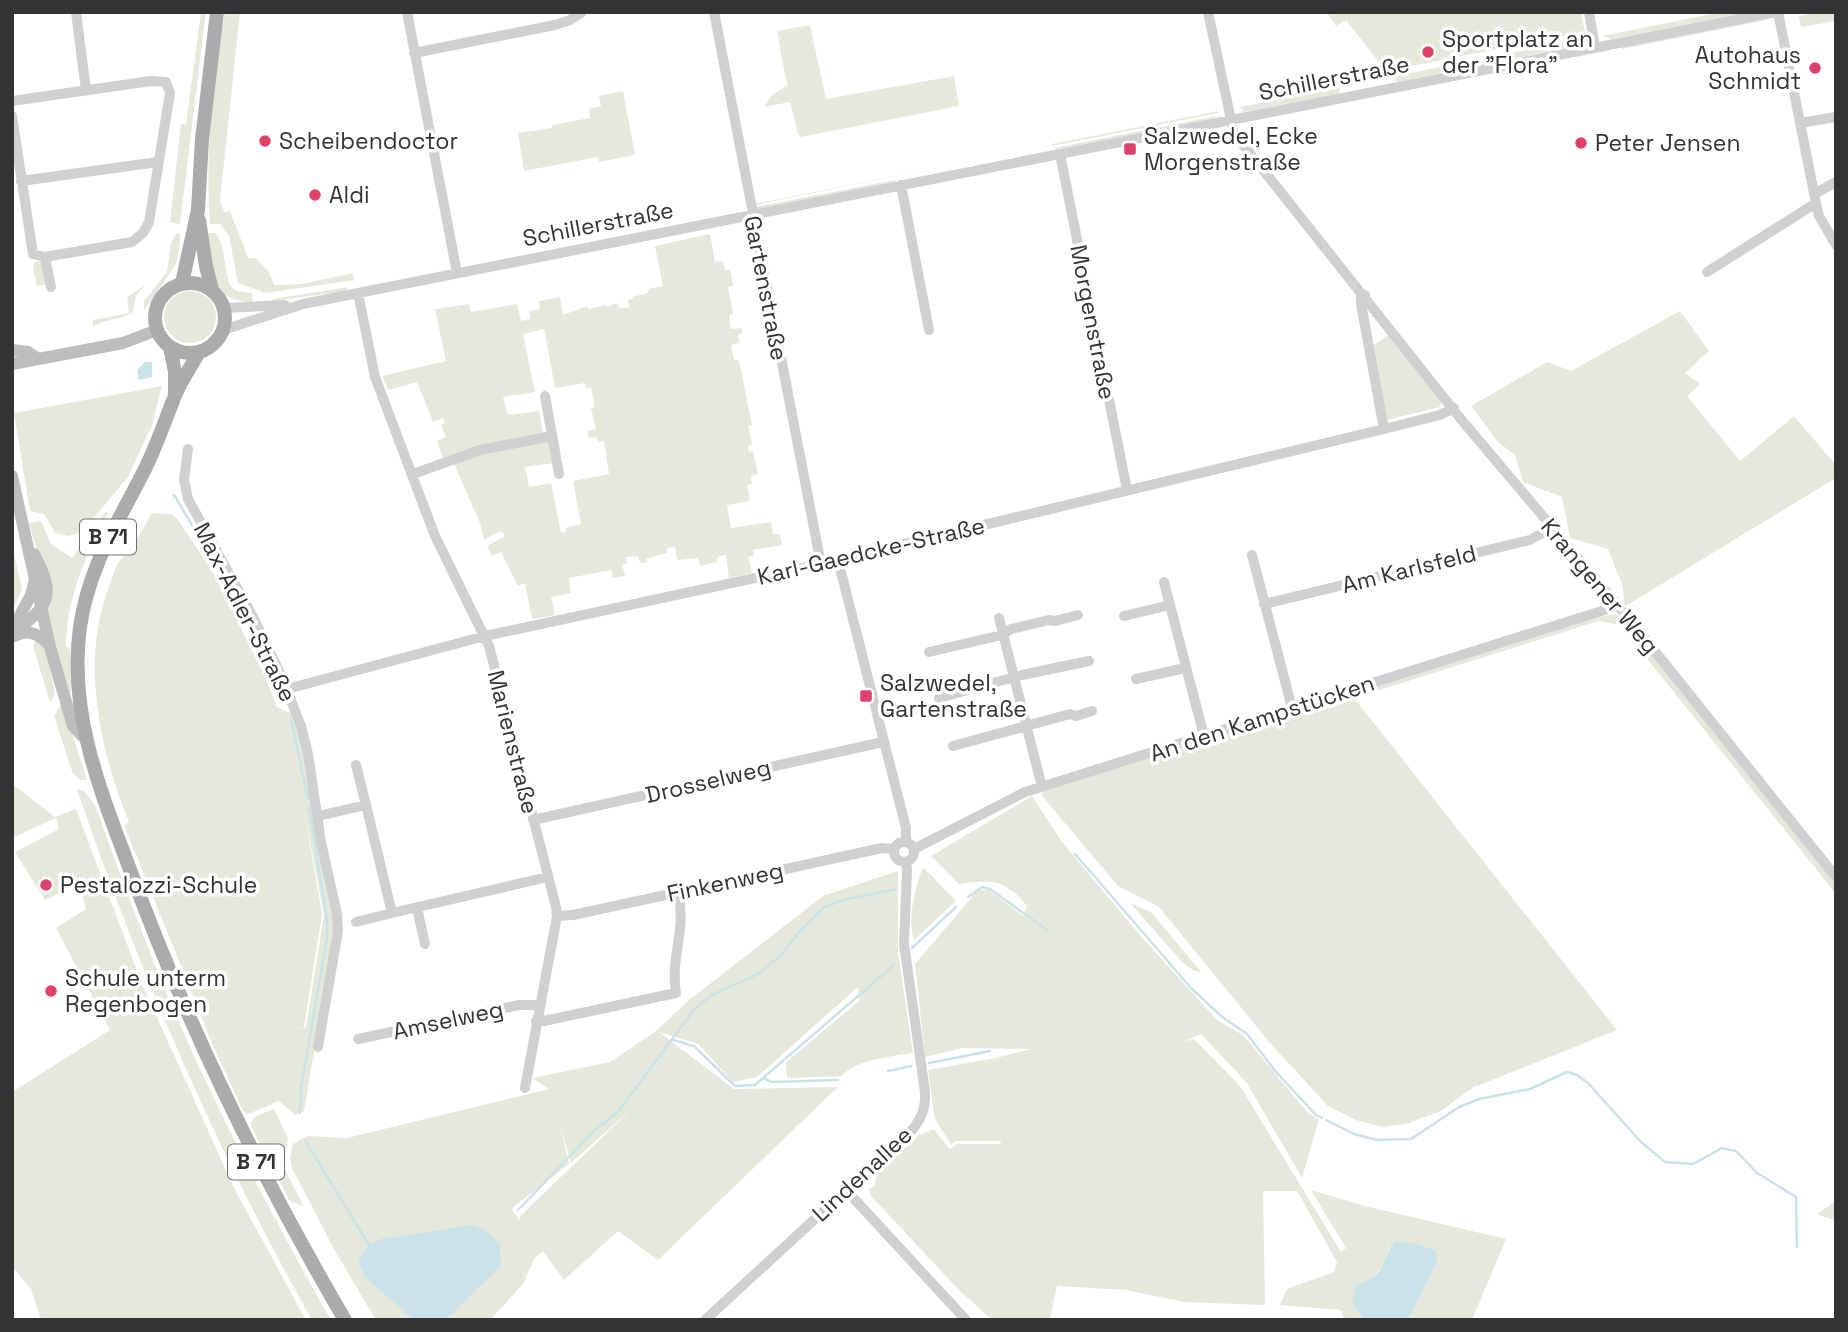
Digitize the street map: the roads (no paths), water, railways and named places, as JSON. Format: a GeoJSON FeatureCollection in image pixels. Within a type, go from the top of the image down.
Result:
{"type":"FeatureCollection","features":[{"type":"Feature","properties":{"kind":"main road"},"geometry":{"type":"LineString","coordinates":[[181,284],[198,210],[202,139],[217,12]]}},
{"type":"Feature","properties":{"kind":"main road"},"geometry":{"type":"LineString","coordinates":[[198,210],[205,266],[212,290],[224,308],[223,330]]}},
{"type":"Feature","properties":{"kind":"main road"},"geometry":{"type":"LineString","coordinates":[[12,364],[123,342],[157,330],[155,317],[158,303],[168,290],[181,284],[198,283],[212,290]]}},
{"type":"Feature","properties":{"kind":"main road","name":"B 71"},"geometry":{"type":"LineString","coordinates":[[157,330],[170,347],[175,372],[175,396]]}},
{"type":"Feature","properties":{"kind":"main road","name":"B 71"},"geometry":{"type":"LineString","coordinates":[[223,330],[213,344],[199,352],[175,396],[146,468],[99,555],[84,603],[79,636],[78,696],[86,740],[147,917],[200,1044],[257,1163],[345,1320]]}},
{"type":"Feature","properties":{"kind":"main road"},"geometry":{"type":"LineString","coordinates":[[170,347],[184,352],[199,352]]}},
{"type":"Feature","properties":{"kind":"main road"},"geometry":{"type":"LineString","coordinates":[[12,350],[28,352],[38,359]]}},
{"type":"Feature","properties":{"kind":"main road"},"geometry":{"type":"LineString","coordinates":[[12,476],[39,611],[73,726],[86,740]]}},
{"type":"Feature","properties":{"kind":"main road"},"geometry":{"type":"LineString","coordinates":[[12,636],[39,611],[47,600],[49,589],[27,541]]}},
{"type":"Feature","properties":{"kind":"main road"},"geometry":{"type":"LineString","coordinates":[[12,630],[32,595],[34,579]]}},
{"type":"Feature","properties":{"kind":"main road"},"geometry":{"type":"LineString","coordinates":[[12,636],[30,633],[43,638],[50,647]]}},
{"type":"Feature","properties":{"kind":"street"},"geometry":{"type":"LineString","coordinates":[[76,12],[86,90]]}},
{"type":"Feature","properties":{"kind":"street"},"geometry":{"type":"LineString","coordinates":[[407,12],[426,107],[428,136],[457,274]]}},
{"type":"Feature","properties":{"kind":"street"},"geometry":{"type":"LineString","coordinates":[[414,53],[555,25],[582,12]]}},
{"type":"Feature","properties":{"kind":"street","name":"Gartenstraße"},"geometry":{"type":"LineString","coordinates":[[714,12],[821,564]]}},
{"type":"Feature","properties":{"kind":"street","name":"Krangener Weg"},"geometry":{"type":"LineString","coordinates":[[1208,12],[1231,120],[1237,136],[1551,528],[1617,604],[1836,877]]}},
{"type":"Feature","properties":{"kind":"street"},"geometry":{"type":"LineString","coordinates":[[1589,12],[1595,47]]}},
{"type":"Feature","properties":{"kind":"street"},"geometry":{"type":"LineString","coordinates":[[1777,12],[1819,216],[1836,245]]}},
{"type":"Feature","properties":{"kind":"street","name":"Schillerstraße"},"geometry":{"type":"LineString","coordinates":[[223,330],[303,304],[1777,12]]}},
{"type":"Feature","properties":{"kind":"street"},"geometry":{"type":"LineString","coordinates":[[12,116],[33,254],[45,257],[132,242],[143,233],[149,222],[170,93],[166,82],[151,80],[13,100]]}},
{"type":"Feature","properties":{"kind":"street"},"geometry":{"type":"LineString","coordinates":[[1800,123],[1836,117]]}},
{"type":"Feature","properties":{"kind":"street","name":"Morgenstraße"},"geometry":{"type":"LineString","coordinates":[[1060,154],[1127,490]]}},
{"type":"Feature","properties":{"kind":"street"},"geometry":{"type":"LineString","coordinates":[[21,181],[159,162]]}},
{"type":"Feature","properties":{"kind":"street"},"geometry":{"type":"LineString","coordinates":[[1707,272],[1815,199],[1836,181]]}},
{"type":"Feature","properties":{"kind":"street"},"geometry":{"type":"LineString","coordinates":[[901,186],[929,330]]}},
{"type":"Feature","properties":{"kind":"street"},"geometry":{"type":"LineString","coordinates":[[45,257],[51,287]]}},
{"type":"Feature","properties":{"kind":"street","name":"Marienstraße"},"geometry":{"type":"LineString","coordinates":[[358,293],[376,377],[435,536],[485,636],[557,916],[525,1088]]}},
{"type":"Feature","properties":{"kind":"street"},"geometry":{"type":"LineString","coordinates":[[1365,295],[1360,304],[1384,429]]}},
{"type":"Feature","properties":{"kind":"street","name":"Schillerstraße"},"geometry":{"type":"LineString","coordinates":[[224,308],[303,304]]}},
{"type":"Feature","properties":{"kind":"street"},"geometry":{"type":"LineString","coordinates":[[545,396],[559,474]]}},
{"type":"Feature","properties":{"kind":"street","name":"Karl-Gaedcke-Straße"},"geometry":{"type":"LineString","coordinates":[[287,689],[485,636],[838,560],[1384,429],[1440,415],[1454,408]]}},
{"type":"Feature","properties":{"kind":"street"},"geometry":{"type":"LineString","coordinates":[[413,474],[480,450],[552,436]]}},
{"type":"Feature","properties":{"kind":"street","name":"Max-Adler-Straße"},"geometry":{"type":"LineString","coordinates":[[188,449],[184,480],[188,499],[253,617],[287,689],[306,741],[338,931],[317,1047]]}},
{"type":"Feature","properties":{"kind":"street","name":"Am Karlsfeld"},"geometry":{"type":"LineString","coordinates":[[1264,604],[1530,540],[1551,528]]}},
{"type":"Feature","properties":{"kind":"street"},"geometry":{"type":"LineString","coordinates":[[1252,555],[1293,708]]}},
{"type":"Feature","properties":{"kind":"street"},"geometry":{"type":"LineString","coordinates":[[838,560],[913,857],[906,862],[896,859],[894,849]]}},
{"type":"Feature","properties":{"kind":"street"},"geometry":{"type":"LineString","coordinates":[[1164,582],[1204,737]]}},
{"type":"Feature","properties":{"kind":"street","name":"An den Kampstücken"},"geometry":{"type":"LineString","coordinates":[[894,849],[899,843],[924,846],[1016,796],[1042,787],[1555,626],[1617,604]]}},
{"type":"Feature","properties":{"kind":"street"},"geometry":{"type":"LineString","coordinates":[[1124,616],[1170,605]]}},
{"type":"Feature","properties":{"kind":"street"},"geometry":{"type":"LineString","coordinates":[[929,652],[1002,635],[1024,626],[1077,615]]}},
{"type":"Feature","properties":{"kind":"street"},"geometry":{"type":"LineString","coordinates":[[999,618],[1042,787]]}},
{"type":"Feature","properties":{"kind":"street"},"geometry":{"type":"LineString","coordinates":[[939,698],[1058,666],[1065,667],[1089,661]]}},
{"type":"Feature","properties":{"kind":"street"},"geometry":{"type":"LineString","coordinates":[[1136,679],[1185,668]]}},
{"type":"Feature","properties":{"kind":"street"},"geometry":{"type":"LineString","coordinates":[[953,746],[1070,714],[1076,716],[1092,711]]}},
{"type":"Feature","properties":{"kind":"street","name":"Drosselweg"},"geometry":{"type":"LineString","coordinates":[[533,820],[883,742]]}},
{"type":"Feature","properties":{"kind":"street"},"geometry":{"type":"LineString","coordinates":[[356,765],[392,913]]}},
{"type":"Feature","properties":{"kind":"street"},"geometry":{"type":"LineString","coordinates":[[318,816],[366,805]]}},
{"type":"Feature","properties":{"kind":"street","name":"Finkenweg"},"geometry":{"type":"LineString","coordinates":[[557,916],[573,915],[882,848],[894,849]]}},
{"type":"Feature","properties":{"kind":"street","name":"Lindenallee"},"geometry":{"type":"LineString","coordinates":[[705,1320],[913,1129],[921,1118],[925,1108],[925,1091],[904,944],[908,871],[906,862]]}},
{"type":"Feature","properties":{"kind":"street"},"geometry":{"type":"LineString","coordinates":[[356,922],[548,877]]}},
{"type":"Feature","properties":{"kind":"street"},"geometry":{"type":"LineString","coordinates":[[536,1021],[676,993],[674,965],[682,919],[678,892]]}},
{"type":"Feature","properties":{"kind":"street"},"geometry":{"type":"LineString","coordinates":[[417,908],[425,944]]}},
{"type":"Feature","properties":{"kind":"street","name":"Amselweg"},"geometry":{"type":"LineString","coordinates":[[358,1039],[519,1005],[539,1006]]}},
{"type":"Feature","properties":{"kind":"street"},"geometry":{"type":"LineString","coordinates":[[846,1190],[966,1320]]}},
{"type":"Feature","properties":{"kind":"water"},"geometry":{"type":"Polygon","coordinates":[[[145,362],[152,362],[152,377],[139,380],[137,370],[145,362]]]}},
{"type":"Feature","properties":{"kind":"water"},"geometry":{"type":"Polygon","coordinates":[[[471,1225],[485,1229],[500,1244],[501,1266],[446,1320],[414,1320],[365,1277],[358,1259],[369,1245],[381,1239],[471,1225]]]}},
{"type":"Feature","properties":{"kind":"water"},"geometry":{"type":"Polygon","coordinates":[[[1396,1241],[1418,1244],[1436,1251],[1437,1261],[1409,1317],[1402,1320],[1364,1319],[1352,1304],[1356,1285],[1377,1274],[1396,1241]]]}},
{"type":"Feature","properties":{"kind":"waterway"},"geometry":{"type":"LineString","coordinates":[[174,495],[215,564]]}},
{"type":"Feature","properties":{"kind":"waterway"},"geometry":{"type":"LineString","coordinates":[[291,719],[308,799]]}},
{"type":"Feature","properties":{"kind":"waterway"},"geometry":{"type":"LineString","coordinates":[[300,1113],[301,1088],[327,938],[327,920],[309,807]]}},
{"type":"Feature","properties":{"kind":"waterway"},"geometry":{"type":"LineString","coordinates":[[1075,854],[1191,988],[1221,1016],[1247,1034],[1276,1072],[1316,1115],[1322,1118]]}},
{"type":"Feature","properties":{"kind":"waterway"},"geometry":{"type":"LineString","coordinates":[[968,897],[982,887],[990,889],[1047,930]]}},
{"type":"Feature","properties":{"kind":"waterway"},"geometry":{"type":"LineString","coordinates":[[518,1210],[595,1130],[618,1112],[693,1011],[710,996],[760,973],[781,955],[823,908],[843,900],[896,889]]}},
{"type":"Feature","properties":{"kind":"waterway"},"geometry":{"type":"LineString","coordinates":[[912,948],[956,907]]}},
{"type":"Feature","properties":{"kind":"waterway"},"geometry":{"type":"LineString","coordinates":[[673,1040],[694,1046],[735,1086],[755,1085],[894,965]]}},
{"type":"Feature","properties":{"kind":"waterway"},"geometry":{"type":"LineString","coordinates":[[929,1063],[990,1051]]}},
{"type":"Feature","properties":{"kind":"waterway"},"geometry":{"type":"LineString","coordinates":[[888,1071],[911,1066]]}},
{"type":"Feature","properties":{"kind":"waterway"},"geometry":{"type":"LineString","coordinates":[[1326,1120],[1354,1134],[1377,1140],[1411,1139],[1459,1107],[1479,1099],[1530,1089],[1567,1072],[1588,1083],[1641,1142],[1665,1162],[1693,1164],[1722,1148],[1736,1151],[1757,1173],[1796,1197],[1797,1247]]}},
{"type":"Feature","properties":{"kind":"waterway"},"geometry":{"type":"LineString","coordinates":[[763,1078],[772,1082],[838,1080]]}},
{"type":"Feature","properties":{"kind":"waterway"},"geometry":{"type":"LineString","coordinates":[[306,1142],[369,1245]]}},
{"type":"Feature","properties":{"kind":"place","name":"Sportplatz an der \"Flora\""},"geometry":{"type":"Point","coordinates":[1428,52]}},
{"type":"Feature","properties":{"kind":"place","name":"Autohaus Schmidt"},"geometry":{"type":"Point","coordinates":[1815,68]}},
{"type":"Feature","properties":{"kind":"place","name":"Scheibendoctor"},"geometry":{"type":"Point","coordinates":[265,141]}},
{"type":"Feature","properties":{"kind":"place","name":"Peter Jensen"},"geometry":{"type":"Point","coordinates":[1581,143]}},
{"type":"Feature","properties":{"kind":"place","name":"Salzwedel, Ecke Morgenstraße"},"geometry":{"type":"Point","coordinates":[1130,149]}},
{"type":"Feature","properties":{"kind":"place","name":"Aldi"},"geometry":{"type":"Point","coordinates":[315,195]}},
{"type":"Feature","properties":{"kind":"place","name":"Salzwedel, Gartenstraße"},"geometry":{"type":"Point","coordinates":[866,696]}},
{"type":"Feature","properties":{"kind":"place","name":"Pestalozzi-Schule"},"geometry":{"type":"Point","coordinates":[46,885]}},
{"type":"Feature","properties":{"kind":"place","name":"Schule unterm Regenbogen"},"geometry":{"type":"Point","coordinates":[51,991]}}]}
